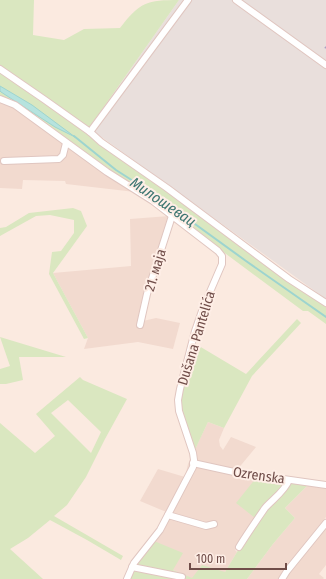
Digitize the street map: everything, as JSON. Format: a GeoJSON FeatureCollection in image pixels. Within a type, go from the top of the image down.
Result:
{"type":"FeatureCollection","features":[{"type":"Feature","properties":{"kind":"street"},"geometry":{"type":"LineString","coordinates":[[90,132],[188,0]]}},
{"type":"Feature","properties":{"kind":"street"},"geometry":{"type":"LineString","coordinates":[[236,0],[326,65]]}},
{"type":"Feature","properties":{"kind":"street"},"geometry":{"type":"LineString","coordinates":[[0,69],[90,132],[101,142],[326,303]]}},
{"type":"Feature","properties":{"kind":"street","name":"Dušana Pantelića"},"geometry":{"type":"LineString","coordinates":[[0,99],[15,105],[66,143],[152,201],[218,251],[222,256],[223,260],[221,268],[203,308],[195,331],[178,400],[179,411],[193,453],[193,464]]}},
{"type":"Feature","properties":{"kind":"street"},"geometry":{"type":"LineString","coordinates":[[4,161],[59,160],[63,155],[66,143]]}},
{"type":"Feature","properties":{"kind":"street","name":"21. маја"},"geometry":{"type":"LineString","coordinates":[[140,325],[147,294],[172,216]]}},
{"type":"Feature","properties":{"kind":"street"},"geometry":{"type":"LineString","coordinates":[[127,579],[132,567],[144,549],[160,530],[193,464]]}},
{"type":"Feature","properties":{"kind":"street","name":"Ozrenska"},"geometry":{"type":"LineString","coordinates":[[193,464],[234,472],[326,486]]}},
{"type":"Feature","properties":{"kind":"street"},"geometry":{"type":"LineString","coordinates":[[239,548],[259,517],[285,488],[289,480]]}},
{"type":"Feature","properties":{"kind":"street"},"geometry":{"type":"LineString","coordinates":[[168,515],[206,526],[214,524]]}},
{"type":"Feature","properties":{"kind":"street"},"geometry":{"type":"LineString","coordinates":[[282,579],[326,523]]}},
{"type":"Feature","properties":{"kind":"street"},"geometry":{"type":"LineString","coordinates":[[132,567],[182,577]]}},
{"type":"Feature","properties":{"kind":"shaded area"},"geometry":{"type":"Polygon","coordinates":[[[179,0],[326,0],[326,299],[89,128],[179,0]]]}},
{"type":"Feature","properties":{"kind":"shaded area"},"geometry":{"type":"Polygon","coordinates":[[[0,102],[9,104],[135,192],[66,184],[65,181],[23,180],[22,189],[0,188],[0,102]]]}},
{"type":"Feature","properties":{"kind":"shaded area"},"geometry":{"type":"Polygon","coordinates":[[[169,216],[175,221],[170,230],[151,289],[143,321],[156,318],[180,323],[173,349],[138,342],[84,349],[88,338],[53,273],[131,266],[130,219],[169,216]]]}},
{"type":"Feature","properties":{"kind":"shaded area"},"geometry":{"type":"Polygon","coordinates":[[[208,422],[224,428],[219,440],[220,446],[223,450],[231,437],[256,447],[237,470],[256,478],[256,518],[235,550],[237,552],[225,572],[193,579],[173,570],[154,541],[171,514],[140,501],[158,469],[185,477],[188,464],[208,422]]]}},
{"type":"Feature","properties":{"kind":"shaded area"},"geometry":{"type":"Polygon","coordinates":[[[308,485],[326,488],[326,517],[289,564],[294,568],[326,527],[326,565],[319,574],[324,578],[247,579],[273,544],[295,518],[285,508],[308,485]]]}},
{"type":"Feature","properties":{"kind":"green space"},"geometry":{"type":"Polygon","coordinates":[[[0,0],[34,0],[33,35],[64,40],[84,29],[120,28],[133,13],[145,4],[159,1],[179,0],[89,128],[0,66],[0,0]]]}},
{"type":"Feature","properties":{"kind":"green space"},"geometry":{"type":"Polygon","coordinates":[[[0,71],[44,101],[326,306],[326,324],[308,311],[303,311],[137,188],[10,101],[0,97],[0,71]]]}},
{"type":"Feature","properties":{"kind":"green space"},"geometry":{"type":"Polygon","coordinates":[[[73,208],[81,211],[87,226],[53,273],[88,338],[84,339],[49,274],[52,252],[61,251],[74,233],[74,220],[50,215],[36,216],[0,236],[0,228],[6,227],[29,213],[73,208]]]}},
{"type":"Feature","properties":{"kind":"green space"},"geometry":{"type":"Polygon","coordinates":[[[297,319],[301,323],[252,376],[224,428],[208,422],[193,454],[184,423],[179,398],[181,385],[194,343],[246,374],[297,319]]]}},
{"type":"Feature","properties":{"kind":"green space"},"geometry":{"type":"Polygon","coordinates":[[[0,337],[66,357],[19,357],[23,380],[0,384],[0,369],[10,366],[0,337]]]}},
{"type":"Feature","properties":{"kind":"green space"},"geometry":{"type":"Polygon","coordinates":[[[80,377],[83,380],[127,399],[86,477],[67,505],[54,516],[123,556],[121,560],[50,520],[28,538],[10,549],[43,579],[0,579],[0,423],[35,453],[55,436],[36,414],[80,377]],[[68,400],[51,413],[91,453],[101,432],[68,400]]]}},
{"type":"Feature","properties":{"kind":"green space"},"geometry":{"type":"Polygon","coordinates":[[[256,478],[308,485],[285,508],[295,518],[273,544],[247,579],[128,579],[132,567],[154,541],[183,553],[173,570],[192,578],[202,565],[225,572],[240,547],[259,521],[236,503],[256,478]]]}},
{"type":"Feature","properties":{"kind":"water"},"geometry":{"type":"Polygon","coordinates":[[[0,86],[32,105],[75,137],[55,127],[1,92],[0,86]]]}},
{"type":"Feature","properties":{"kind":"waterway","name":"Милошевац"},"geometry":{"type":"LineString","coordinates":[[74,136],[116,170],[155,195],[326,317]]}}]}
